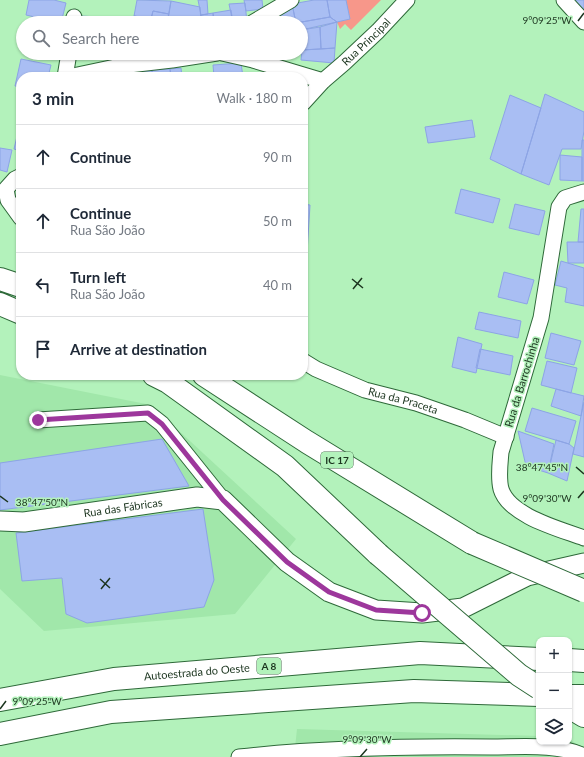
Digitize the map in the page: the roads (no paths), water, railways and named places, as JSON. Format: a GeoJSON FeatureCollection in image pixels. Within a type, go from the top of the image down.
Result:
{"type":"FeatureCollection","features":[{"type":"Feature","properties":{"kind":"highway"},"geometry":{"type":"LineString","coordinates":[[0,279],[16,284]]}},
{"type":"Feature","properties":{"kind":"highway"},"geometry":{"type":"LineString","coordinates":[[0,304],[16,310]]}},
{"type":"Feature","properties":{"kind":"highway"},"geometry":{"type":"LineString","coordinates":[[164,380],[285,466],[378,554],[520,675],[536,686]]}},
{"type":"Feature","properties":{"kind":"highway","name":"IC 17"},"geometry":{"type":"LineString","coordinates":[[212,380],[307,442],[472,543],[584,591]]}},
{"type":"Feature","properties":{"kind":"highway","name":"Autoestrada do Oeste"},"geometry":{"type":"LineString","coordinates":[[0,700],[114,679],[420,653],[536,659]]}},
{"type":"Feature","properties":{"kind":"highway"},"geometry":{"type":"LineString","coordinates":[[572,660],[584,661]]}},
{"type":"Feature","properties":{"kind":"highway"},"geometry":{"type":"LineString","coordinates":[[0,734],[111,712],[414,691],[536,695]]}},
{"type":"Feature","properties":{"kind":"highway"},"geometry":{"type":"LineString","coordinates":[[572,696],[584,696]]}},
{"type":"Feature","properties":{"kind":"highway"},"geometry":{"type":"LineString","coordinates":[[572,709],[584,716]]}},
{"type":"Feature","properties":{"kind":"street"},"geometry":{"type":"LineString","coordinates":[[264,16],[291,0]]}},
{"type":"Feature","properties":{"kind":"street","name":"Rua Principal"},"geometry":{"type":"LineString","coordinates":[[308,98],[323,81],[378,31],[407,0]]}},
{"type":"Feature","properties":{"kind":"street"},"geometry":{"type":"LineString","coordinates":[[564,0],[584,22]]}},
{"type":"Feature","properties":{"kind":"street"},"geometry":{"type":"LineString","coordinates":[[67,72],[68,60]]}},
{"type":"Feature","properties":{"kind":"street"},"geometry":{"type":"LineString","coordinates":[[91,72],[120,66],[172,60]]}},
{"type":"Feature","properties":{"kind":"street"},"geometry":{"type":"LineString","coordinates":[[253,60],[293,72]]}},
{"type":"Feature","properties":{"kind":"street"},"geometry":{"type":"LineString","coordinates":[[308,76],[323,81]]}},
{"type":"Feature","properties":{"kind":"street"},"geometry":{"type":"LineString","coordinates":[[16,178],[3,192],[16,213]]}},
{"type":"Feature","properties":{"kind":"street","name":"Rua da Barrochinha"},"geometry":{"type":"LineString","coordinates":[[584,192],[565,198],[559,207],[541,318],[501,452],[499,472],[501,489],[506,500],[522,513],[584,538]]}},
{"type":"Feature","properties":{"kind":"street","name":"Rua da Praceta"},"geometry":{"type":"LineString","coordinates":[[308,364],[365,390],[416,403],[465,420],[506,437]]}},
{"type":"Feature","properties":{"kind":"street"},"geometry":{"type":"LineString","coordinates":[[38,420],[148,413],[162,424],[223,500],[287,562],[329,592],[376,610],[422,613],[463,608],[526,576],[584,563]]}},
{"type":"Feature","properties":{"kind":"street","name":"Rua das Fábricas"},"geometry":{"type":"LineString","coordinates":[[0,521],[24,522],[198,497],[223,500]]}},
{"type":"Feature","properties":{"kind":"street"},"geometry":{"type":"LineString","coordinates":[[239,757],[299,751],[454,746],[544,752],[577,752],[584,756]]}}]}
